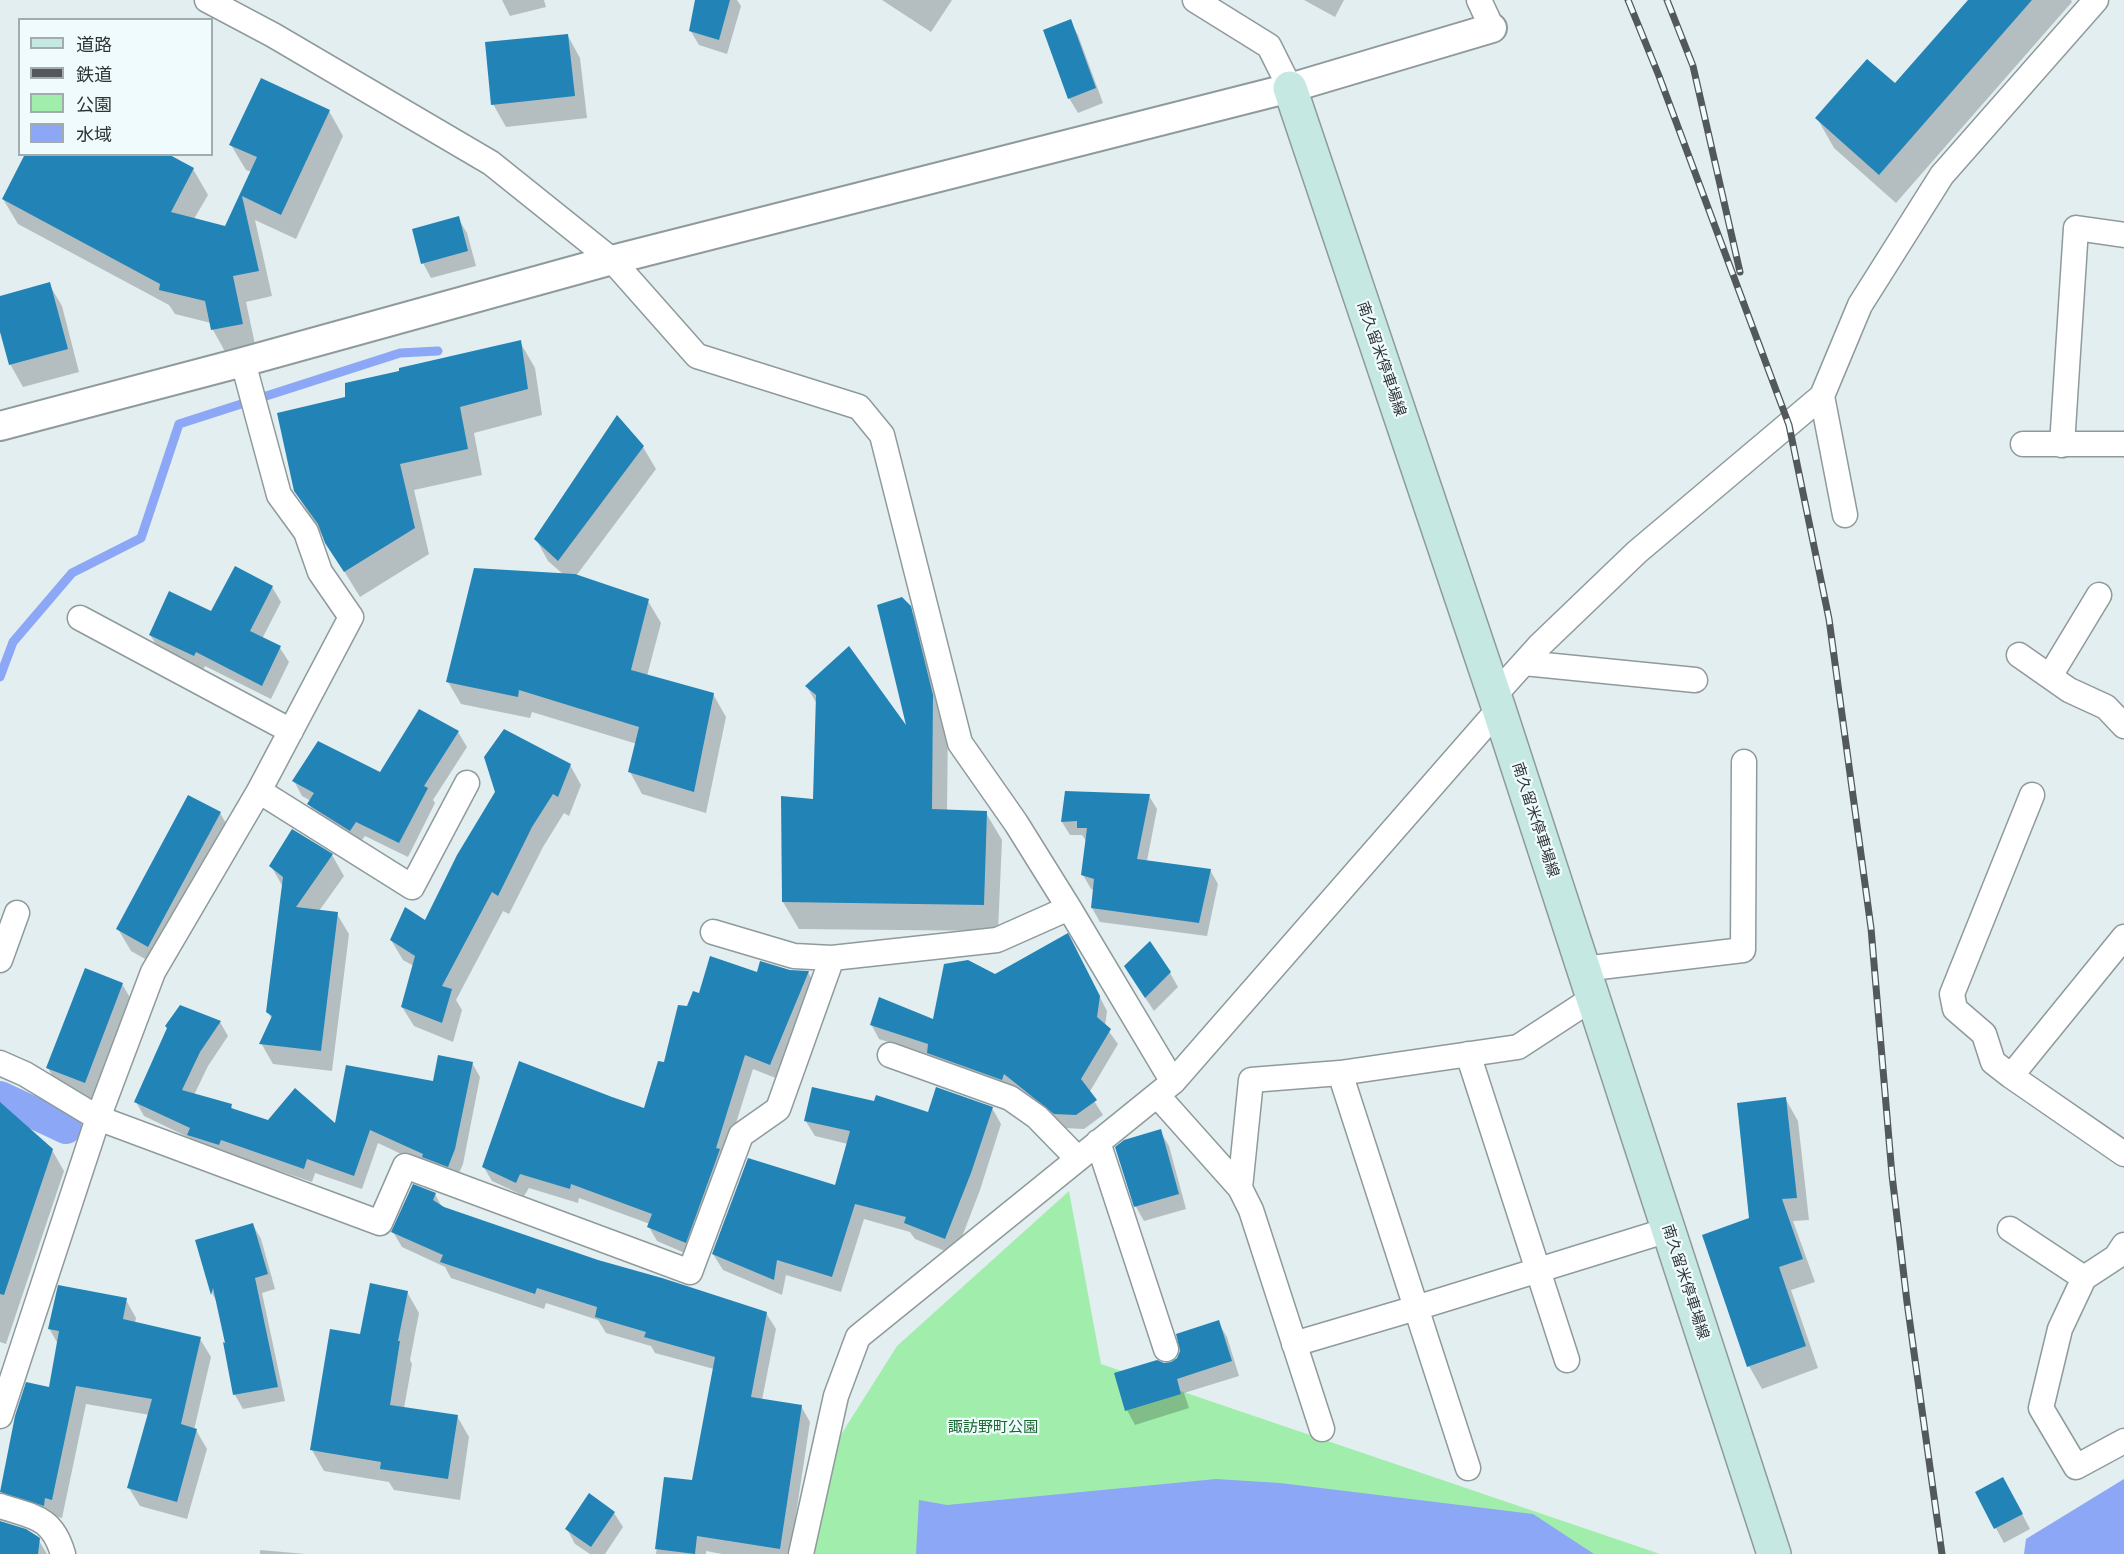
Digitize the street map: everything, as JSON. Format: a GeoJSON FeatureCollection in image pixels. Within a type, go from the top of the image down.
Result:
{"type":"FeatureCollection","features":[{"type":"Feature","properties":{"kind":"main road","name":"南久留米停車場線"},"geometry":{"type":"LineString","coordinates":[[1290,88],[1497,703],[1774,1554]]}},
{"type":"Feature","properties":{"kind":"street"},"geometry":{"type":"LineString","coordinates":[[207,0],[273,35],[491,163],[612,260],[697,356],[859,407],[882,435],[960,743],[1016,823],[1069,908],[1165,1089],[1240,1188],[1251,1210],[1322,1429]]}},
{"type":"Feature","properties":{"kind":"street"},"geometry":{"type":"LineString","coordinates":[[1195,0],[1269,46],[1290,88]]}},
{"type":"Feature","properties":{"kind":"street"},"geometry":{"type":"LineString","coordinates":[[0,426],[243,362],[612,260],[1290,88],[1492,28],[1479,0]]}},
{"type":"Feature","properties":{"kind":"street"},"geometry":{"type":"LineString","coordinates":[[801,1554],[836,1396],[858,1337],[1165,1089],[1497,703],[1524,663],[1539,646],[1637,552],[1822,396],[1860,305],[1942,175],[2096,0]]}},
{"type":"Feature","properties":{"kind":"street"},"geometry":{"type":"LineString","coordinates":[[2062,445],[2076,228],[2124,235]]}},
{"type":"Feature","properties":{"kind":"street"},"geometry":{"type":"LineString","coordinates":[[0,1416],[8,1367],[153,972],[259,791],[351,617],[320,572],[306,532],[279,495],[243,362]]}},
{"type":"Feature","properties":{"kind":"street"},"geometry":{"type":"LineString","coordinates":[[1822,396],[1845,515]]}},
{"type":"Feature","properties":{"kind":"street"},"geometry":{"type":"LineString","coordinates":[[2023,444],[2124,444]]}},
{"type":"Feature","properties":{"kind":"street"},"geometry":{"type":"LineString","coordinates":[[2050,676],[2099,595]]}},
{"type":"Feature","properties":{"kind":"street"},"geometry":{"type":"LineString","coordinates":[[80,618],[291,731]]}},
{"type":"Feature","properties":{"kind":"street"},"geometry":{"type":"LineString","coordinates":[[2019,655],[2069,690],[2106,707],[2124,726]]}},
{"type":"Feature","properties":{"kind":"street"},"geometry":{"type":"LineString","coordinates":[[1524,663],[1695,680]]}},
{"type":"Feature","properties":{"kind":"street"},"geometry":{"type":"LineString","coordinates":[[1240,1188],[1251,1080],[1340,1073],[1518,1047],[1588,983],[1743,950],[1744,762]]}},
{"type":"Feature","properties":{"kind":"street"},"geometry":{"type":"LineString","coordinates":[[259,791],[412,887],[467,783]]}},
{"type":"Feature","properties":{"kind":"street"},"geometry":{"type":"LineString","coordinates":[[2032,795],[1952,994],[1955,1009],[1984,1034],[1993,1062],[2124,1154]]}},
{"type":"Feature","properties":{"kind":"street"},"geometry":{"type":"LineString","coordinates":[[713,932],[794,956],[832,958],[997,940],[1069,908]]}},
{"type":"Feature","properties":{"kind":"street"},"geometry":{"type":"LineString","coordinates":[[0,960],[17,914]]}},
{"type":"Feature","properties":{"kind":"street"},"geometry":{"type":"LineString","coordinates":[[2011,1076],[2124,938]]}},
{"type":"Feature","properties":{"kind":"street"},"geometry":{"type":"LineString","coordinates":[[0,1063],[25,1074],[98,1118],[380,1223],[405,1166],[690,1272],[741,1135],[778,1109],[832,958]]}},
{"type":"Feature","properties":{"kind":"street"},"geometry":{"type":"LineString","coordinates":[[1468,1054],[1566,1360]]}},
{"type":"Feature","properties":{"kind":"street"},"geometry":{"type":"LineString","coordinates":[[890,1055],[1010,1098],[1037,1118],[1078,1159]]}},
{"type":"Feature","properties":{"kind":"street"},"geometry":{"type":"LineString","coordinates":[[1340,1073],[1468,1468]]}},
{"type":"Feature","properties":{"kind":"street"},"geometry":{"type":"LineString","coordinates":[[1098,1142],[1166,1349]]}},
{"type":"Feature","properties":{"kind":"street"},"geometry":{"type":"LineString","coordinates":[[2010,1229],[2084,1278]]}},
{"type":"Feature","properties":{"kind":"street"},"geometry":{"type":"LineString","coordinates":[[1294,1344],[1668,1230]]}},
{"type":"Feature","properties":{"kind":"street"},"geometry":{"type":"LineString","coordinates":[[2124,1245],[2116,1257],[2084,1278],[2060,1329],[2041,1408],[2076,1467],[2124,1441]]}},
{"type":"Feature","properties":{"kind":"street"},"geometry":{"type":"LineString","coordinates":[[0,1506],[44,1520],[59,1540],[63,1554]]}},
{"type":"Feature","properties":{"kind":"green space","name":"諏訪野町公園"},"geometry":{"type":"Polygon","coordinates":[[[1069,1191],[1101,1364],[1660,1554],[814,1554],[837,1441],[897,1346],[1069,1191]]]}},
{"type":"Feature","properties":{"kind":"water"},"geometry":{"type":"Polygon","coordinates":[[[1216,1479],[1280,1483],[1533,1514],[1594,1554],[916,1554],[919,1500],[947,1505],[1216,1479]]]}},
{"type":"Feature","properties":{"kind":"water"},"geometry":{"type":"Polygon","coordinates":[[[2124,1479],[2124,1554],[2024,1554],[2026,1539],[2124,1479]]]}},
{"type":"Feature","properties":{"kind":"building"},"geometry":{"type":"Polygon","coordinates":[[[695,0],[730,0],[719,40],[689,31],[695,0]]]}},
{"type":"Feature","properties":{"kind":"building"},"geometry":{"type":"Polygon","coordinates":[[[1968,0],[2032,0],[1879,175],[1815,118],[1867,59],[1895,83],[1968,0]]]}},
{"type":"Feature","properties":{"kind":"building"},"geometry":{"type":"Polygon","coordinates":[[[1071,19],[1096,88],[1068,99],[1043,30],[1071,19]]]}},
{"type":"Feature","properties":{"kind":"building"},"geometry":{"type":"Polygon","coordinates":[[[568,34],[575,96],[491,105],[485,42],[568,34]]]}},
{"type":"Feature","properties":{"kind":"building"},"geometry":{"type":"Polygon","coordinates":[[[261,78],[330,110],[281,215],[242,196],[259,271],[233,276],[243,324],[211,330],[205,301],[159,290],[160,284],[2,199],[24,156],[172,156],[194,168],[171,212],[225,226],[257,157],[229,145],[261,78]]]}},
{"type":"Feature","properties":{"kind":"building"},"geometry":{"type":"Polygon","coordinates":[[[459,216],[468,251],[421,264],[412,229],[459,216]]]}},
{"type":"Feature","properties":{"kind":"building"},"geometry":{"type":"Polygon","coordinates":[[[50,282],[68,349],[9,365],[0,332],[0,296],[50,282]]]}},
{"type":"Feature","properties":{"kind":"building"},"geometry":{"type":"Polygon","coordinates":[[[521,340],[528,389],[460,407],[468,449],[400,464],[415,528],[344,572],[325,543],[318,524],[294,491],[277,413],[345,397],[345,383],[521,340]]]}},
{"type":"Feature","properties":{"kind":"building"},"geometry":{"type":"Polygon","coordinates":[[[617,415],[644,446],[558,561],[534,539],[617,415]]]}},
{"type":"Feature","properties":{"kind":"building"},"geometry":{"type":"Polygon","coordinates":[[[235,566],[273,586],[250,631],[281,646],[262,686],[196,652],[194,656],[149,635],[169,591],[211,611],[235,566]]]}},
{"type":"Feature","properties":{"kind":"building"},"geometry":{"type":"Polygon","coordinates":[[[474,568],[575,574],[649,599],[631,670],[714,693],[694,792],[628,772],[639,727],[519,690],[518,697],[446,682],[474,568]]]}},
{"type":"Feature","properties":{"kind":"building"},"geometry":{"type":"Polygon","coordinates":[[[902,597],[911,606],[933,695],[932,809],[987,811],[984,905],[782,902],[781,796],[813,799],[816,695],[805,686],[849,646],[906,725],[877,605],[902,597]]]}},
{"type":"Feature","properties":{"kind":"building"},"geometry":{"type":"Polygon","coordinates":[[[419,709],[459,731],[424,786],[428,788],[399,843],[356,822],[350,831],[307,804],[314,793],[292,781],[318,741],[380,772],[419,709]]]}},
{"type":"Feature","properties":{"kind":"building"},"geometry":{"type":"Polygon","coordinates":[[[504,729],[571,764],[558,797],[553,794],[532,827],[498,896],[492,892],[442,986],[452,989],[442,1023],[401,1007],[415,956],[390,940],[405,907],[425,920],[457,855],[495,792],[484,757],[504,729]]]}},
{"type":"Feature","properties":{"kind":"building"},"geometry":{"type":"Polygon","coordinates":[[[1065,791],[1150,794],[1137,859],[1211,869],[1199,923],[1091,908],[1094,879],[1081,875],[1087,828],[1077,828],[1077,821],[1061,822],[1065,791]]]}},
{"type":"Feature","properties":{"kind":"building"},"geometry":{"type":"Polygon","coordinates":[[[188,795],[221,812],[148,947],[116,929],[188,795]]]}},
{"type":"Feature","properties":{"kind":"building"},"geometry":{"type":"Polygon","coordinates":[[[292,829],[333,854],[296,907],[338,912],[321,1051],[259,1044],[272,1016],[266,1012],[283,877],[269,866],[292,829]]]}},
{"type":"Feature","properties":{"kind":"building"},"geometry":{"type":"Polygon","coordinates":[[[1068,933],[1100,996],[1097,1017],[1111,1029],[1081,1079],[1097,1100],[1076,1115],[1054,1114],[1004,1074],[1002,1080],[927,1053],[928,1044],[870,1025],[879,997],[933,1019],[944,964],[968,960],[995,974],[1068,933]]]}},
{"type":"Feature","properties":{"kind":"building"},"geometry":{"type":"Polygon","coordinates":[[[1150,941],[1171,972],[1145,998],[1124,966],[1150,941]]]}},
{"type":"Feature","properties":{"kind":"building"},"geometry":{"type":"Polygon","coordinates":[[[710,956],[757,972],[760,961],[790,970],[809,971],[770,1065],[745,1055],[716,1148],[720,1149],[686,1243],[647,1227],[652,1214],[571,1184],[570,1189],[520,1174],[516,1183],[482,1167],[519,1061],[644,1108],[658,1061],[664,1062],[678,1005],[687,1006],[693,991],[699,993],[710,956]]]}},
{"type":"Feature","properties":{"kind":"building"},"geometry":{"type":"Polygon","coordinates":[[[85,968],[123,983],[85,1083],[46,1068],[85,968]]]}},
{"type":"Feature","properties":{"kind":"building"},"geometry":{"type":"Polygon","coordinates":[[[180,1005],[221,1021],[200,1052],[182,1090],[232,1104],[231,1108],[268,1120],[295,1088],[335,1123],[346,1065],[433,1081],[438,1055],[473,1062],[455,1149],[448,1167],[422,1157],[423,1154],[370,1130],[354,1176],[307,1159],[304,1169],[221,1140],[219,1145],[187,1135],[190,1128],[134,1102],[167,1028],[165,1026],[180,1005]]]}},
{"type":"Feature","properties":{"kind":"building"},"geometry":{"type":"Polygon","coordinates":[[[812,1087],[874,1101],[876,1095],[928,1112],[936,1087],[993,1107],[971,1173],[945,1239],[904,1223],[906,1217],[855,1204],[832,1277],[777,1260],[774,1280],[712,1254],[748,1158],[835,1185],[850,1131],[804,1121],[812,1087]]]}},
{"type":"Feature","properties":{"kind":"building"},"geometry":{"type":"Polygon","coordinates":[[[1786,1097],[1797,1198],[1782,1199],[1803,1259],[1779,1267],[1806,1346],[1747,1367],[1702,1235],[1749,1218],[1737,1103],[1786,1097]]]}},
{"type":"Feature","properties":{"kind":"building"},"geometry":{"type":"Polygon","coordinates":[[[0,1102],[53,1149],[4,1295],[0,1294],[0,1102]]]}},
{"type":"Feature","properties":{"kind":"building"},"geometry":{"type":"Polygon","coordinates":[[[1161,1129],[1179,1194],[1134,1207],[1115,1147],[1124,1140],[1161,1129]]]}},
{"type":"Feature","properties":{"kind":"building"},"geometry":{"type":"Polygon","coordinates":[[[413,1184],[436,1193],[433,1200],[444,1207],[598,1260],[767,1312],[751,1397],[802,1405],[780,1549],[697,1536],[695,1554],[655,1549],[664,1477],[692,1480],[715,1357],[644,1337],[646,1332],[595,1317],[597,1307],[537,1288],[535,1294],[440,1262],[443,1255],[391,1232],[413,1184]]]}},
{"type":"Feature","properties":{"kind":"building"},"geometry":{"type":"Polygon","coordinates":[[[253,1223],[268,1274],[255,1278],[278,1387],[233,1395],[213,1288],[211,1295],[195,1240],[253,1223]]]}},
{"type":"Feature","properties":{"kind":"building"},"geometry":{"type":"Polygon","coordinates":[[[370,1283],[408,1291],[398,1341],[400,1341],[390,1405],[458,1415],[448,1479],[380,1469],[381,1462],[310,1450],[330,1329],[360,1334],[370,1283]]]}},
{"type":"Feature","properties":{"kind":"building"},"geometry":{"type":"Polygon","coordinates":[[[58,1285],[127,1298],[123,1319],[201,1337],[181,1424],[197,1429],[177,1502],[127,1488],[152,1399],[76,1386],[52,1500],[45,1498],[44,1506],[0,1492],[15,1416],[26,1382],[49,1387],[59,1331],[48,1329],[58,1285]]]}},
{"type":"Feature","properties":{"kind":"building"},"geometry":{"type":"Polygon","coordinates":[[[1219,1320],[1232,1361],[1177,1379],[1181,1394],[1125,1411],[1114,1373],[1157,1360],[1164,1363],[1171,1362],[1177,1358],[1180,1351],[1176,1334],[1219,1320]]]}},
{"type":"Feature","properties":{"kind":"building"},"geometry":{"type":"Polygon","coordinates":[[[2003,1477],[2023,1514],[1994,1529],[1975,1492],[2003,1477]]]}},
{"type":"Feature","properties":{"kind":"building"},"geometry":{"type":"Polygon","coordinates":[[[589,1493],[615,1512],[591,1547],[565,1529],[589,1493]]]}},
{"type":"Feature","properties":{"kind":"building"},"geometry":{"type":"Polygon","coordinates":[[[0,1521],[26,1529],[40,1538],[38,1554],[0,1554],[0,1521]]]}},
{"type":"Feature","properties":{"kind":"waterway"},"geometry":{"type":"LineString","coordinates":[[0,677],[13,642],[72,573],[141,538],[179,424],[400,353],[438,351]]}},
{"type":"Feature","properties":{"kind":"waterway"},"geometry":{"type":"LineString","coordinates":[[0,1097],[66,1128]]}},
{"type":"Feature","properties":{"kind":"railway"},"geometry":{"type":"LineString","coordinates":[[1628,0],[1659,76],[1789,425],[1829,619],[1871,928],[1892,1175],[1942,1554]]}},
{"type":"Feature","properties":{"kind":"railway"},"geometry":{"type":"LineString","coordinates":[[1667,0],[1693,66],[1740,272]]}}]}
